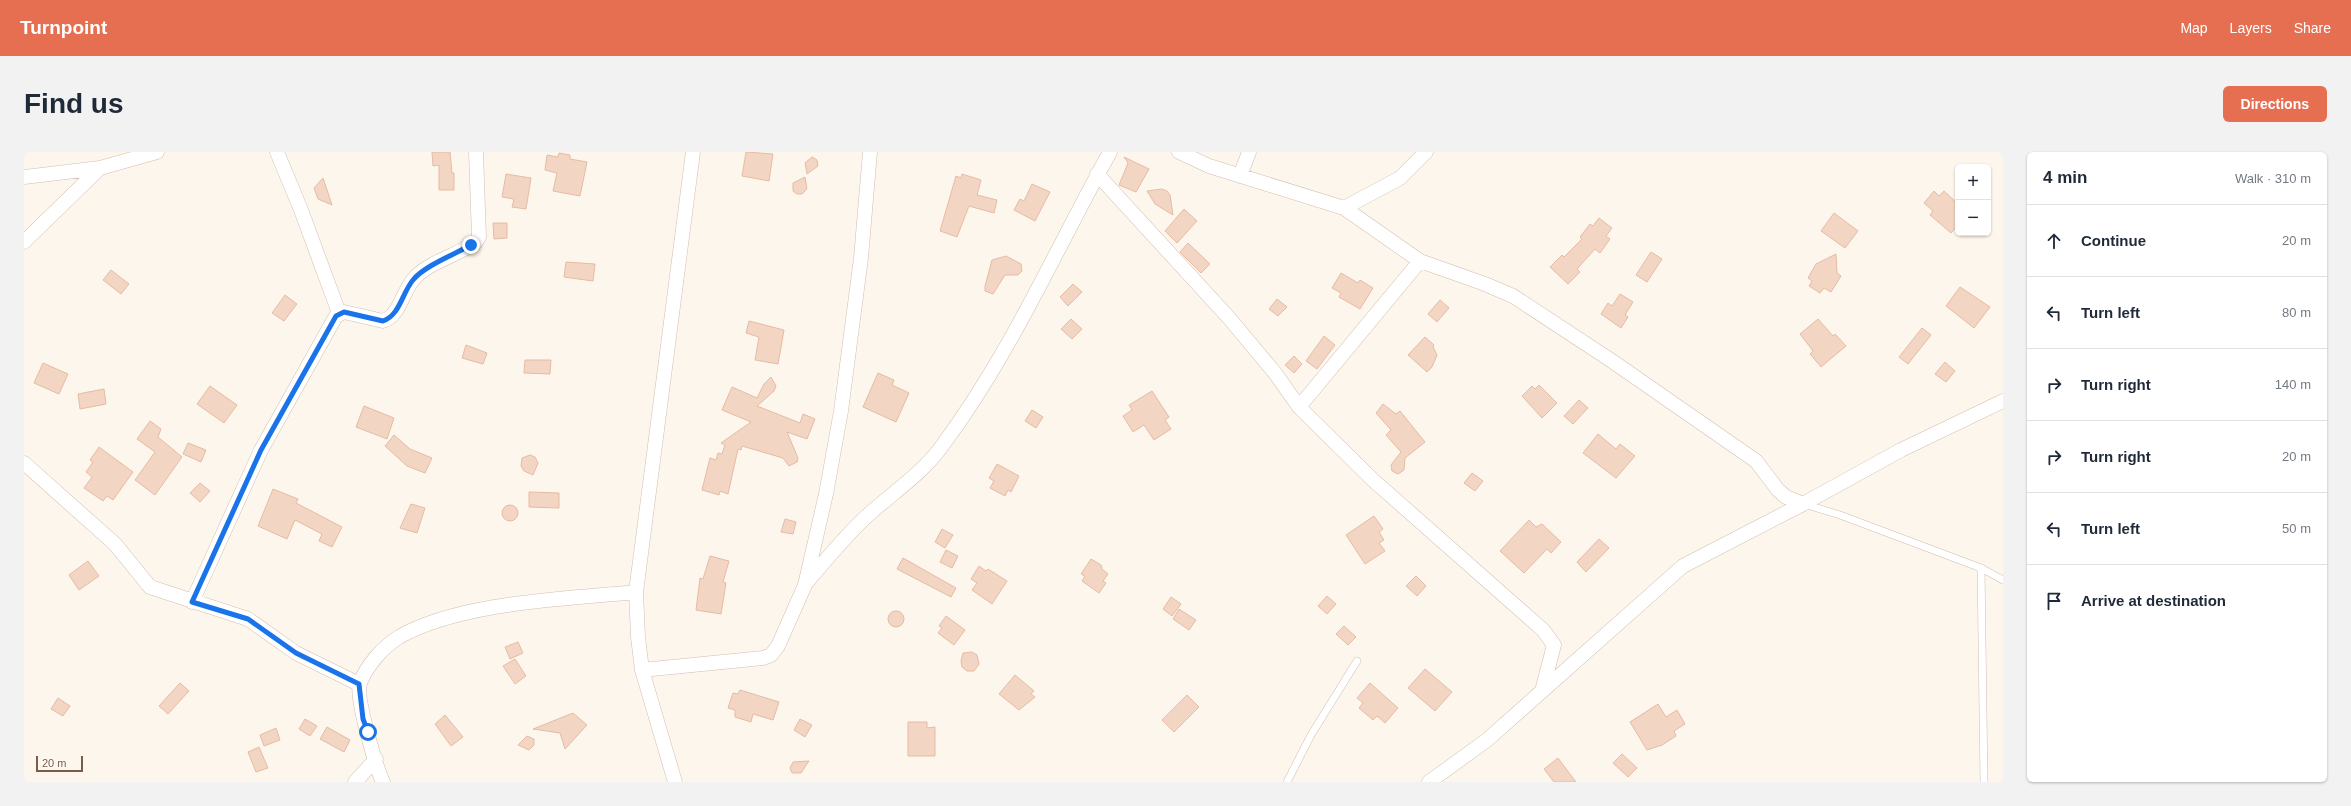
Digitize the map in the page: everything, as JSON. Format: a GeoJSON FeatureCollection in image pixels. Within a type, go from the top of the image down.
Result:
{"type":"FeatureCollection","features":[{"type":"Feature","properties":{"kind":"street"},"geometry":{"type":"LineString","coordinates":[[24,177],[100,168],[157,152]]}},
{"type":"Feature","properties":{"kind":"street"},"geometry":{"type":"LineString","coordinates":[[192,602],[261,450],[339,313],[301,210],[277,152]]}},
{"type":"Feature","properties":{"kind":"street"},"geometry":{"type":"LineString","coordinates":[[339,313],[344,312],[383,321],[389,319],[394,315],[405,291],[420,273],[476,242],[479,237],[476,152]]}},
{"type":"Feature","properties":{"kind":"street"},"geometry":{"type":"LineString","coordinates":[[675,782],[642,670],[638,636],[636,592],[693,152]]}},
{"type":"Feature","properties":{"kind":"street"},"geometry":{"type":"LineString","coordinates":[[642,670],[763,658],[771,655],[778,646],[805,585],[826,494],[840,411],[861,258],[870,152]]}},
{"type":"Feature","properties":{"kind":"street"},"geometry":{"type":"LineString","coordinates":[[805,585],[845,538],[914,476],[942,447],[988,379],[1015,334],[1097,174],[1110,152]]}},
{"type":"Feature","properties":{"kind":"street"},"geometry":{"type":"LineString","coordinates":[[1179,152],[1209,166],[1344,208],[1420,261],[1486,284],[1513,296],[1612,361],[1756,461],[1778,490],[1786,497],[1803,504]]}},
{"type":"Feature","properties":{"kind":"street"},"geometry":{"type":"LineString","coordinates":[[1240,176],[1249,152]]}},
{"type":"Feature","properties":{"kind":"street"},"geometry":{"type":"LineString","coordinates":[[1344,208],[1400,178],[1426,152]]}},
{"type":"Feature","properties":{"kind":"street"},"geometry":{"type":"LineString","coordinates":[[24,242],[100,168]]}},
{"type":"Feature","properties":{"kind":"street"},"geometry":{"type":"LineString","coordinates":[[1097,174],[1229,318],[1275,373],[1299,408],[1373,480],[1543,630],[1554,645],[1542,691]]}},
{"type":"Feature","properties":{"kind":"street"},"geometry":{"type":"LineString","coordinates":[[1299,408],[1420,261]]}},
{"type":"Feature","properties":{"kind":"street"},"geometry":{"type":"LineString","coordinates":[[1429,782],[1487,740],[1683,566],[1803,504],[1901,450],[2003,401]]}},
{"type":"Feature","properties":{"kind":"street"},"geometry":{"type":"LineString","coordinates":[[24,463],[115,544],[150,587],[192,602],[248,619],[296,653],[359,684]]}},
{"type":"Feature","properties":{"kind":"street"},"geometry":{"type":"LineString","coordinates":[[383,782],[363,719],[359,684],[377,656],[393,642],[434,622],[471,612],[535,602],[636,592]]}},
{"type":"Feature","properties":{"kind":"street"},"geometry":{"type":"LineString","coordinates":[[355,782],[376,759]]}},
{"type":"Feature","properties":{"kind":"lane"},"geometry":{"type":"LineString","coordinates":[[1803,504],[1840,515],[1981,568],[2003,580]]}},
{"type":"Feature","properties":{"kind":"lane"},"geometry":{"type":"LineString","coordinates":[[1981,568],[1984,782]]}},
{"type":"Feature","properties":{"kind":"lane"},"geometry":{"type":"LineString","coordinates":[[1287,782],[1311,735],[1357,661]]}},
{"type":"Feature","properties":{"kind":"building"},"geometry":{"type":"Polygon","coordinates":[[[432,152],[450,152],[452,173],[454,173],[454,190],[439,190],[439,165],[433,166],[432,152]]]}},
{"type":"Feature","properties":{"kind":"building"},"geometry":{"type":"Polygon","coordinates":[[[746,152],[773,154],[769,181],[742,176],[746,152]]]}},
{"type":"Feature","properties":{"kind":"building"},"geometry":{"type":"Polygon","coordinates":[[[559,153],[570,155],[570,159],[587,162],[580,196],[553,191],[557,173],[545,170],[547,155],[558,157],[559,153]]]}},
{"type":"Feature","properties":{"kind":"building"},"geometry":{"type":"Polygon","coordinates":[[[812,157],[817,160],[818,166],[807,174],[805,163],[812,157]]]}},
{"type":"Feature","properties":{"kind":"building"},"geometry":{"type":"Polygon","coordinates":[[[1124,157],[1149,169],[1136,192],[1119,185],[1128,163],[1124,157]]]}},
{"type":"Feature","properties":{"kind":"building"},"geometry":{"type":"Polygon","coordinates":[[[506,174],[531,178],[526,209],[512,207],[514,199],[502,197],[506,174]]]}},
{"type":"Feature","properties":{"kind":"building"},"geometry":{"type":"Polygon","coordinates":[[[962,174],[981,180],[977,195],[997,200],[994,213],[969,206],[957,237],[940,231],[956,176],[961,178],[962,174]]]}},
{"type":"Feature","properties":{"kind":"building"},"geometry":{"type":"Polygon","coordinates":[[[805,177],[807,189],[802,194],[797,194],[793,191],[793,183],[805,177]]]}},
{"type":"Feature","properties":{"kind":"building"},"geometry":{"type":"Polygon","coordinates":[[[323,178],[332,205],[318,199],[314,188],[323,178]]]}},
{"type":"Feature","properties":{"kind":"building"},"geometry":{"type":"Polygon","coordinates":[[[1032,184],[1050,192],[1035,221],[1014,210],[1020,199],[1024,201],[1032,184]]]}},
{"type":"Feature","properties":{"kind":"building"},"geometry":{"type":"Polygon","coordinates":[[[1162,189],[1167,191],[1170,195],[1173,215],[1155,204],[1147,191],[1162,189]]]}},
{"type":"Feature","properties":{"kind":"building"},"geometry":{"type":"Polygon","coordinates":[[[1934,191],[1939,196],[1944,191],[1955,201],[1955,228],[1951,233],[1930,215],[1933,211],[1924,203],[1934,191]]]}},
{"type":"Feature","properties":{"kind":"building"},"geometry":{"type":"Polygon","coordinates":[[[1184,209],[1197,221],[1177,243],[1165,231],[1184,209]]]}},
{"type":"Feature","properties":{"kind":"building"},"geometry":{"type":"Polygon","coordinates":[[[1834,213],[1858,231],[1845,248],[1821,231],[1834,213]]]}},
{"type":"Feature","properties":{"kind":"building"},"geometry":{"type":"Polygon","coordinates":[[[1599,218],[1612,228],[1606,236],[1610,239],[1600,253],[1595,249],[1577,269],[1580,272],[1568,284],[1550,267],[1562,255],[1564,257],[1582,239],[1580,237],[1590,224],[1593,226],[1599,218]]]}},
{"type":"Feature","properties":{"kind":"building"},"geometry":{"type":"Polygon","coordinates":[[[493,223],[507,223],[507,238],[494,239],[493,223]]]}},
{"type":"Feature","properties":{"kind":"building"},"geometry":{"type":"Polygon","coordinates":[[[1188,243],[1210,264],[1201,273],[1180,252],[1188,243]]]}},
{"type":"Feature","properties":{"kind":"building"},"geometry":{"type":"Polygon","coordinates":[[[1651,252],[1662,259],[1647,282],[1636,275],[1651,252]]]}},
{"type":"Feature","properties":{"kind":"building"},"geometry":{"type":"Polygon","coordinates":[[[1836,254],[1837,273],[1841,276],[1831,292],[1824,288],[1820,293],[1809,286],[1812,281],[1808,278],[1816,264],[1836,254]]]}},
{"type":"Feature","properties":{"kind":"building"},"geometry":{"type":"Polygon","coordinates":[[[1006,256],[1021,264],[1022,271],[1018,275],[1005,275],[993,294],[985,291],[992,260],[1006,256]]]}},
{"type":"Feature","properties":{"kind":"building"},"geometry":{"type":"Polygon","coordinates":[[[566,262],[595,264],[593,281],[564,277],[566,262]]]}},
{"type":"Feature","properties":{"kind":"building"},"geometry":{"type":"Polygon","coordinates":[[[111,270],[129,284],[121,294],[103,280],[111,270]]]}},
{"type":"Feature","properties":{"kind":"building"},"geometry":{"type":"Polygon","coordinates":[[[1341,273],[1358,283],[1360,280],[1373,288],[1360,309],[1339,297],[1341,293],[1332,288],[1341,273]]]}},
{"type":"Feature","properties":{"kind":"building"},"geometry":{"type":"Polygon","coordinates":[[[1073,284],[1082,292],[1068,306],[1060,297],[1073,284]]]}},
{"type":"Feature","properties":{"kind":"building"},"geometry":{"type":"Polygon","coordinates":[[[1960,287],[1990,307],[1974,328],[1946,306],[1960,287]]]}},
{"type":"Feature","properties":{"kind":"building"},"geometry":{"type":"Polygon","coordinates":[[[1620,294],[1633,302],[1625,315],[1628,317],[1621,328],[1601,314],[1608,303],[1612,306],[1620,294]]]}},
{"type":"Feature","properties":{"kind":"building"},"geometry":{"type":"Polygon","coordinates":[[[285,295],[297,304],[284,321],[272,313],[285,295]]]}},
{"type":"Feature","properties":{"kind":"building"},"geometry":{"type":"Polygon","coordinates":[[[1277,299],[1287,307],[1278,316],[1269,309],[1277,299]]]}},
{"type":"Feature","properties":{"kind":"building"},"geometry":{"type":"Polygon","coordinates":[[[1440,300],[1449,308],[1437,322],[1428,314],[1440,300]]]}},
{"type":"Feature","properties":{"kind":"building"},"geometry":{"type":"Polygon","coordinates":[[[1071,319],[1082,329],[1072,339],[1061,329],[1071,319]]]}},
{"type":"Feature","properties":{"kind":"building"},"geometry":{"type":"Polygon","coordinates":[[[1818,319],[1833,336],[1835,334],[1846,346],[1821,367],[1810,354],[1813,351],[1800,334],[1818,319]]]}},
{"type":"Feature","properties":{"kind":"building"},"geometry":{"type":"Polygon","coordinates":[[[749,321],[784,330],[778,364],[755,360],[759,337],[746,333],[749,321]]]}},
{"type":"Feature","properties":{"kind":"building"},"geometry":{"type":"Polygon","coordinates":[[[1922,328],[1931,335],[1908,364],[1899,357],[1922,328]]]}},
{"type":"Feature","properties":{"kind":"building"},"geometry":{"type":"Polygon","coordinates":[[[1324,336],[1335,345],[1317,369],[1306,361],[1324,336]]]}},
{"type":"Feature","properties":{"kind":"building"},"geometry":{"type":"Polygon","coordinates":[[[1425,337],[1434,345],[1433,347],[1437,355],[1432,367],[1427,372],[1408,355],[1425,337]]]}},
{"type":"Feature","properties":{"kind":"building"},"geometry":{"type":"Polygon","coordinates":[[[466,345],[487,353],[483,364],[462,358],[466,345]]]}},
{"type":"Feature","properties":{"kind":"building"},"geometry":{"type":"Polygon","coordinates":[[[1294,356],[1302,364],[1294,373],[1285,365],[1294,356]]]}},
{"type":"Feature","properties":{"kind":"building"},"geometry":{"type":"Polygon","coordinates":[[[525,360],[551,360],[550,374],[524,373],[525,360]]]}},
{"type":"Feature","properties":{"kind":"building"},"geometry":{"type":"Polygon","coordinates":[[[1945,362],[1955,371],[1946,382],[1935,374],[1945,362]]]}},
{"type":"Feature","properties":{"kind":"building"},"geometry":{"type":"Polygon","coordinates":[[[43,363],[68,374],[59,394],[34,383],[43,363]]]}},
{"type":"Feature","properties":{"kind":"building"},"geometry":{"type":"Polygon","coordinates":[[[878,373],[894,380],[892,385],[909,393],[896,422],[863,407],[878,373]]]}},
{"type":"Feature","properties":{"kind":"building"},"geometry":{"type":"Polygon","coordinates":[[[771,377],[776,386],[774,391],[757,406],[800,423],[803,414],[815,419],[807,439],[787,432],[798,458],[797,462],[789,466],[783,458],[742,446],[741,450],[738,449],[728,494],[720,491],[719,495],[702,490],[710,458],[716,460],[718,453],[722,454],[725,445],[721,443],[751,422],[722,410],[732,387],[757,398],[764,384],[771,377]]]}},
{"type":"Feature","properties":{"kind":"building"},"geometry":{"type":"Polygon","coordinates":[[[1539,385],[1557,403],[1542,418],[1522,396],[1532,386],[1535,389],[1539,385]]]}},
{"type":"Feature","properties":{"kind":"building"},"geometry":{"type":"Polygon","coordinates":[[[210,386],[237,405],[224,423],[197,404],[210,386]]]}},
{"type":"Feature","properties":{"kind":"building"},"geometry":{"type":"Polygon","coordinates":[[[104,389],[106,404],[80,409],[78,394],[104,389]]]}},
{"type":"Feature","properties":{"kind":"building"},"geometry":{"type":"Polygon","coordinates":[[[1152,391],[1169,417],[1165,420],[1171,429],[1154,440],[1144,425],[1133,432],[1123,416],[1132,410],[1129,405],[1152,391]]]}},
{"type":"Feature","properties":{"kind":"building"},"geometry":{"type":"Polygon","coordinates":[[[1579,400],[1588,408],[1573,424],[1564,416],[1579,400]]]}},
{"type":"Feature","properties":{"kind":"building"},"geometry":{"type":"Polygon","coordinates":[[[1383,404],[1396,414],[1400,411],[1425,442],[1405,458],[1404,470],[1398,474],[1392,471],[1391,465],[1401,452],[1386,435],[1391,430],[1376,413],[1383,404]]]}},
{"type":"Feature","properties":{"kind":"building"},"geometry":{"type":"Polygon","coordinates":[[[364,406],[394,418],[387,439],[356,427],[364,406]]]}},
{"type":"Feature","properties":{"kind":"building"},"geometry":{"type":"Polygon","coordinates":[[[1032,410],[1043,417],[1036,428],[1025,421],[1032,410]]]}},
{"type":"Feature","properties":{"kind":"building"},"geometry":{"type":"Polygon","coordinates":[[[150,421],[161,429],[158,437],[182,457],[155,495],[135,480],[155,452],[137,439],[150,421]]]}},
{"type":"Feature","properties":{"kind":"building"},"geometry":{"type":"Polygon","coordinates":[[[1598,434],[1616,449],[1620,444],[1635,456],[1616,478],[1583,453],[1598,434]]]}},
{"type":"Feature","properties":{"kind":"building"},"geometry":{"type":"Polygon","coordinates":[[[394,435],[410,449],[432,458],[425,473],[407,466],[385,446],[394,435]]]}},
{"type":"Feature","properties":{"kind":"building"},"geometry":{"type":"Polygon","coordinates":[[[188,443],[206,450],[201,462],[183,454],[188,443]]]}},
{"type":"Feature","properties":{"kind":"building"},"geometry":{"type":"Polygon","coordinates":[[[99,447],[133,472],[113,500],[107,496],[103,501],[84,488],[92,477],[86,472],[93,462],[90,460],[99,447]]]}},
{"type":"Feature","properties":{"kind":"building"},"geometry":{"type":"Polygon","coordinates":[[[530,455],[535,457],[538,463],[533,475],[524,471],[521,466],[522,458],[530,455]]]}},
{"type":"Feature","properties":{"kind":"building"},"geometry":{"type":"Polygon","coordinates":[[[997,464],[1019,476],[1011,492],[1008,490],[1005,496],[990,488],[994,481],[989,478],[997,464]]]}},
{"type":"Feature","properties":{"kind":"building"},"geometry":{"type":"Polygon","coordinates":[[[1472,473],[1483,481],[1475,491],[1464,483],[1472,473]]]}},
{"type":"Feature","properties":{"kind":"building"},"geometry":{"type":"Polygon","coordinates":[[[200,483],[210,491],[200,502],[190,493],[200,483]]]}},
{"type":"Feature","properties":{"kind":"building"},"geometry":{"type":"Polygon","coordinates":[[[273,489],[298,499],[296,503],[342,527],[332,547],[319,541],[322,534],[295,520],[287,539],[258,526],[273,489]]]}},
{"type":"Feature","properties":{"kind":"building"},"geometry":{"type":"Polygon","coordinates":[[[529,492],[559,493],[559,508],[529,507],[529,492]]]}},
{"type":"Feature","properties":{"kind":"building"},"geometry":{"type":"Polygon","coordinates":[[[411,504],[425,508],[417,533],[400,528],[411,504]]]}},
{"type":"Feature","properties":{"kind":"building"},"geometry":{"type":"Polygon","coordinates":[[[510,505],[517,510],[518,513],[513,520],[510,521],[503,516],[502,513],[507,506],[510,505]]]}},
{"type":"Feature","properties":{"kind":"building"},"geometry":{"type":"Polygon","coordinates":[[[1374,516],[1383,529],[1379,532],[1384,540],[1379,543],[1385,551],[1365,564],[1346,535],[1374,516]]]}},
{"type":"Feature","properties":{"kind":"building"},"geometry":{"type":"Polygon","coordinates":[[[785,519],[796,522],[793,534],[781,532],[785,519]]]}},
{"type":"Feature","properties":{"kind":"building"},"geometry":{"type":"Polygon","coordinates":[[[1529,520],[1536,527],[1542,524],[1561,542],[1551,553],[1547,549],[1524,573],[1500,551],[1529,520]]]}},
{"type":"Feature","properties":{"kind":"building"},"geometry":{"type":"Polygon","coordinates":[[[942,529],[953,535],[945,548],[935,542],[942,529]]]}},
{"type":"Feature","properties":{"kind":"building"},"geometry":{"type":"Polygon","coordinates":[[[1599,539],[1609,548],[1586,572],[1577,562],[1599,539]]]}},
{"type":"Feature","properties":{"kind":"building"},"geometry":{"type":"Polygon","coordinates":[[[946,550],[958,556],[952,568],[940,562],[946,550]]]}},
{"type":"Feature","properties":{"kind":"building"},"geometry":{"type":"Polygon","coordinates":[[[710,556],[729,561],[723,582],[726,583],[721,614],[696,610],[700,578],[703,579],[710,556]]]}},
{"type":"Feature","properties":{"kind":"building"},"geometry":{"type":"Polygon","coordinates":[[[903,558],[956,588],[951,597],[897,569],[903,558]]]}},
{"type":"Feature","properties":{"kind":"building"},"geometry":{"type":"Polygon","coordinates":[[[1091,559],[1101,565],[1102,569],[1108,574],[1103,581],[1106,583],[1099,593],[1082,581],[1085,576],[1081,574],[1091,559]]]}},
{"type":"Feature","properties":{"kind":"building"},"geometry":{"type":"Polygon","coordinates":[[[88,561],[99,576],[79,590],[69,575],[88,561]]]}},
{"type":"Feature","properties":{"kind":"building"},"geometry":{"type":"Polygon","coordinates":[[[979,566],[986,571],[988,569],[1007,581],[992,604],[972,590],[977,583],[971,579],[979,566]]]}},
{"type":"Feature","properties":{"kind":"building"},"geometry":{"type":"Polygon","coordinates":[[[1416,576],[1426,586],[1417,596],[1406,586],[1416,576]]]}},
{"type":"Feature","properties":{"kind":"building"},"geometry":{"type":"Polygon","coordinates":[[[1327,596],[1336,604],[1327,614],[1318,606],[1327,596]]]}},
{"type":"Feature","properties":{"kind":"building"},"geometry":{"type":"Polygon","coordinates":[[[1171,597],[1181,604],[1172,616],[1163,609],[1171,597]]]}},
{"type":"Feature","properties":{"kind":"building"},"geometry":{"type":"Polygon","coordinates":[[[1179,609],[1196,620],[1189,630],[1173,619],[1179,609]]]}},
{"type":"Feature","properties":{"kind":"building"},"geometry":{"type":"Polygon","coordinates":[[[893,611],[899,611],[904,616],[902,625],[899,627],[893,627],[888,622],[888,616],[893,611]]]}},
{"type":"Feature","properties":{"kind":"building"},"geometry":{"type":"Polygon","coordinates":[[[946,616],[965,630],[954,645],[938,633],[942,628],[939,626],[946,616]]]}},
{"type":"Feature","properties":{"kind":"building"},"geometry":{"type":"Polygon","coordinates":[[[1344,626],[1356,637],[1348,645],[1336,634],[1344,626]]]}},
{"type":"Feature","properties":{"kind":"building"},"geometry":{"type":"Polygon","coordinates":[[[518,642],[523,653],[510,659],[505,647],[518,642]]]}},
{"type":"Feature","properties":{"kind":"building"},"geometry":{"type":"Polygon","coordinates":[[[972,652],[977,655],[979,664],[974,671],[967,671],[962,667],[961,661],[963,653],[972,652]]]}},
{"type":"Feature","properties":{"kind":"building"},"geometry":{"type":"Polygon","coordinates":[[[515,659],[526,676],[515,684],[503,666],[515,659]]]}},
{"type":"Feature","properties":{"kind":"building"},"geometry":{"type":"Polygon","coordinates":[[[1425,669],[1452,692],[1435,711],[1408,688],[1425,669]]]}},
{"type":"Feature","properties":{"kind":"building"},"geometry":{"type":"Polygon","coordinates":[[[1015,675],[1034,691],[1031,694],[1035,697],[1019,710],[999,694],[1015,675]]]}},
{"type":"Feature","properties":{"kind":"building"},"geometry":{"type":"Polygon","coordinates":[[[180,683],[189,691],[168,714],[159,706],[180,683]]]}},
{"type":"Feature","properties":{"kind":"building"},"geometry":{"type":"Polygon","coordinates":[[[1370,683],[1398,708],[1385,723],[1377,716],[1373,720],[1359,708],[1363,703],[1357,698],[1370,683]]]}},
{"type":"Feature","properties":{"kind":"building"},"geometry":{"type":"Polygon","coordinates":[[[740,690],[779,702],[773,720],[753,714],[751,722],[735,717],[735,710],[728,708],[733,693],[738,694],[740,690]]]}},
{"type":"Feature","properties":{"kind":"building"},"geometry":{"type":"Polygon","coordinates":[[[1187,695],[1199,707],[1174,732],[1162,720],[1187,695]]]}},
{"type":"Feature","properties":{"kind":"building"},"geometry":{"type":"Polygon","coordinates":[[[58,698],[70,706],[63,716],[51,709],[58,698]]]}},
{"type":"Feature","properties":{"kind":"building"},"geometry":{"type":"Polygon","coordinates":[[[1658,704],[1666,717],[1677,710],[1685,724],[1674,731],[1676,736],[1662,745],[1647,750],[1630,722],[1658,704]]]}},
{"type":"Feature","properties":{"kind":"building"},"geometry":{"type":"Polygon","coordinates":[[[573,713],[587,725],[565,749],[560,733],[533,729],[573,713]]]}},
{"type":"Feature","properties":{"kind":"building"},"geometry":{"type":"Polygon","coordinates":[[[445,715],[463,737],[451,746],[435,724],[445,715]]]}},
{"type":"Feature","properties":{"kind":"building"},"geometry":{"type":"Polygon","coordinates":[[[305,719],[317,726],[310,736],[299,729],[305,719]]]}},
{"type":"Feature","properties":{"kind":"building"},"geometry":{"type":"Polygon","coordinates":[[[800,719],[812,725],[805,737],[794,730],[800,719]]]}},
{"type":"Feature","properties":{"kind":"building"},"geometry":{"type":"Polygon","coordinates":[[[908,722],[927,722],[927,728],[935,727],[935,756],[908,756],[908,722]]]}},
{"type":"Feature","properties":{"kind":"building"},"geometry":{"type":"Polygon","coordinates":[[[327,727],[350,740],[344,752],[320,739],[327,727]]]}},
{"type":"Feature","properties":{"kind":"building"},"geometry":{"type":"Polygon","coordinates":[[[276,728],[280,740],[264,746],[260,735],[276,728]]]}},
{"type":"Feature","properties":{"kind":"building"},"geometry":{"type":"Polygon","coordinates":[[[527,736],[534,739],[534,745],[529,750],[518,745],[527,736]]]}},
{"type":"Feature","properties":{"kind":"building"},"geometry":{"type":"Polygon","coordinates":[[[259,747],[268,768],[256,772],[248,752],[259,747]]]}},
{"type":"Feature","properties":{"kind":"building"},"geometry":{"type":"Polygon","coordinates":[[[1622,754],[1637,768],[1628,777],[1613,763],[1622,754]]]}},
{"type":"Feature","properties":{"kind":"building"},"geometry":{"type":"Polygon","coordinates":[[[1558,758],[1576,782],[1554,782],[1544,769],[1558,758]]]}},
{"type":"Feature","properties":{"kind":"building"},"geometry":{"type":"Polygon","coordinates":[[[809,761],[801,773],[792,773],[790,768],[793,762],[809,761]]]}},
{"type":"Feature","properties":{"kind":"route"},"geometry":{"type":"LineString","coordinates":[[368,732],[363,719],[359,684],[322,668],[296,653],[248,619],[192,602],[261,450],[336,316],[339,313],[344,312],[383,321],[389,319],[394,315],[405,291],[413,279],[420,273],[471,245]]}}]}
